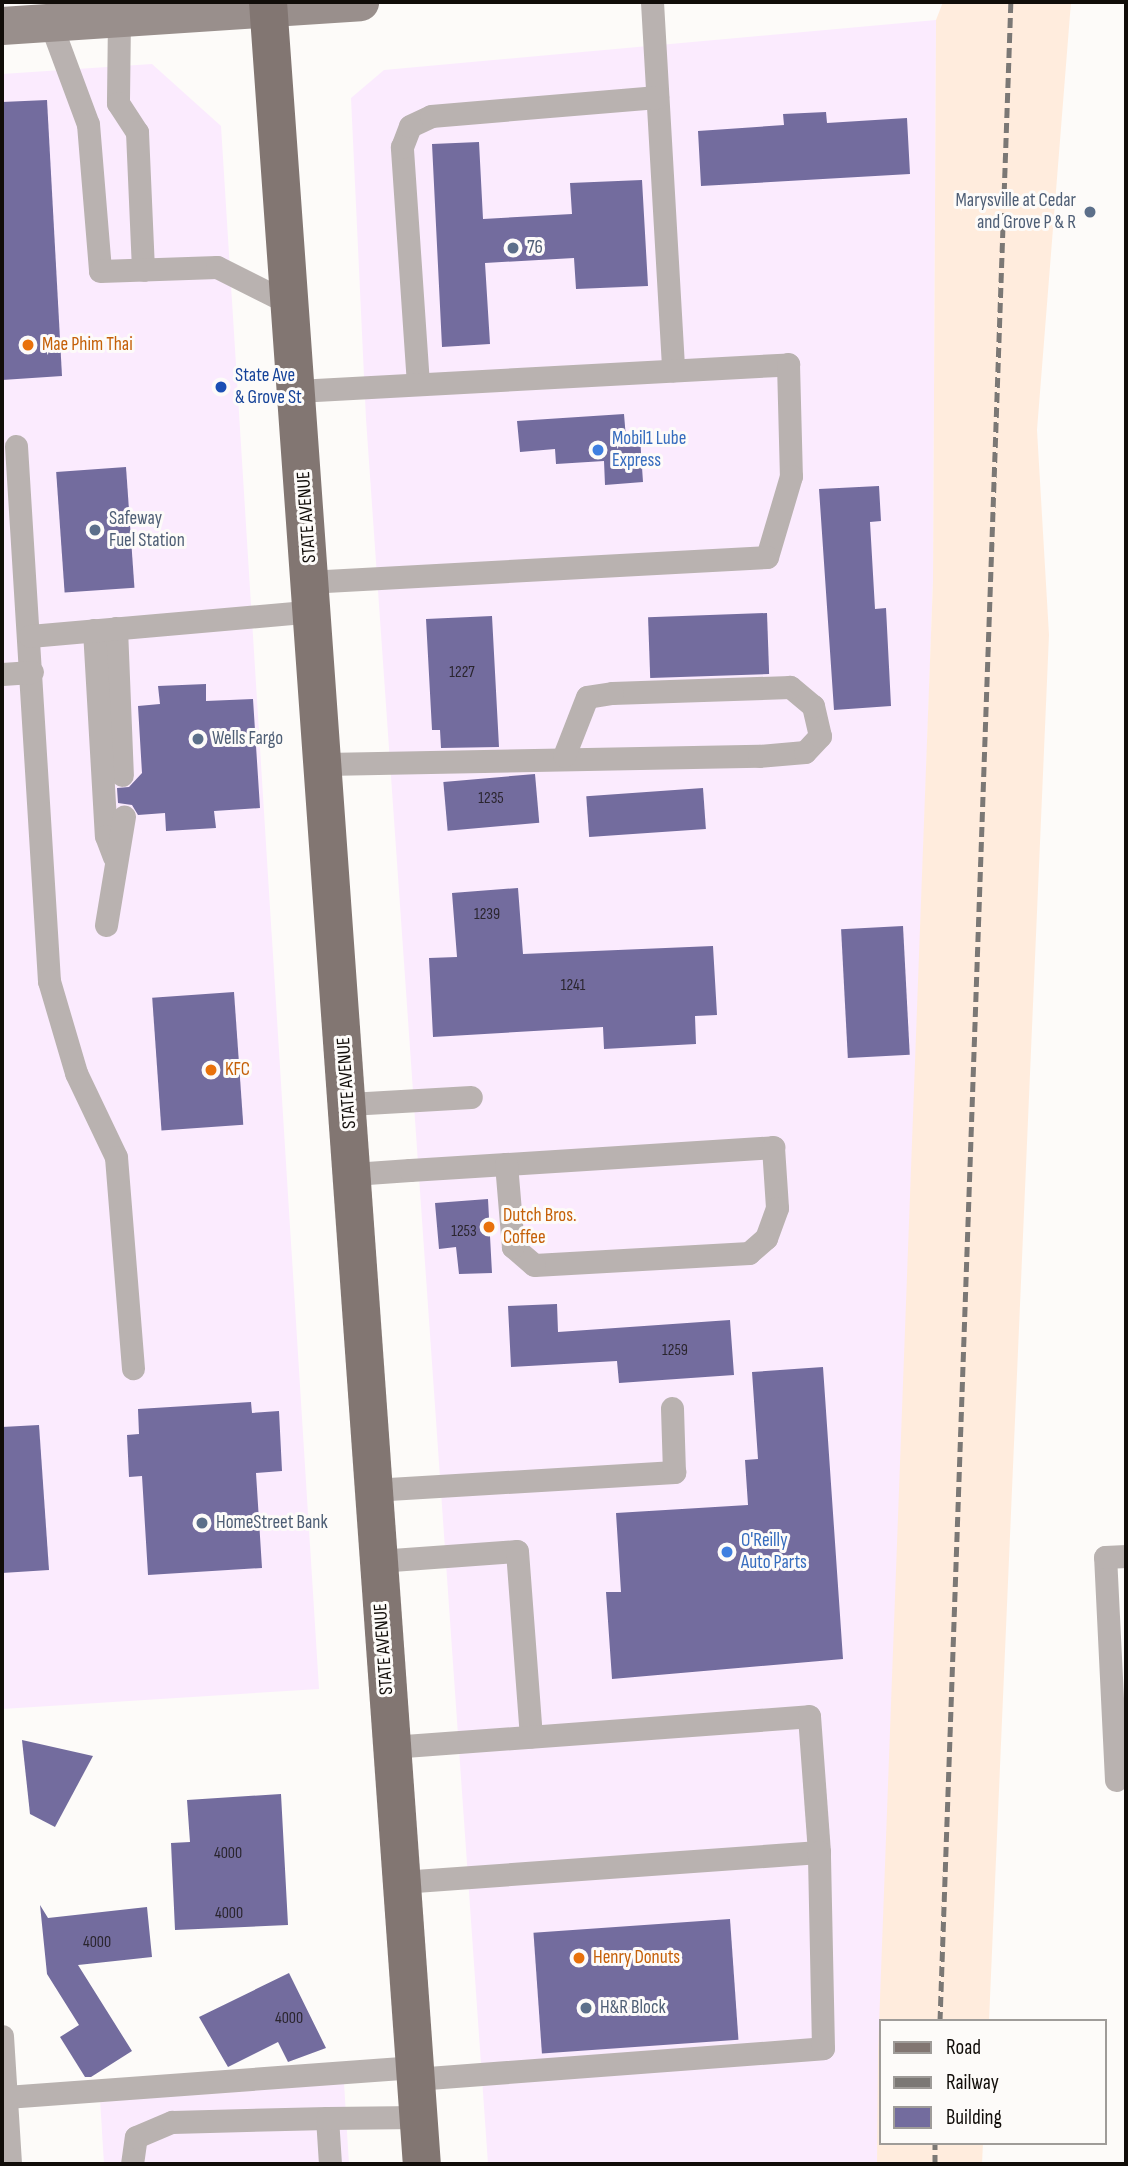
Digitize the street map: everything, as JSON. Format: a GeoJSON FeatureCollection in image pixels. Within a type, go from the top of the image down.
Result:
{"type":"FeatureCollection","features":[{"type":"Feature","properties":{"kind":"main road","name":"STATE AVENUE"},"geometry":{"type":"LineString","coordinates":[[269,6],[325,764],[372,1490],[422,2164]]}},
{"type":"Feature","properties":{"kind":"street"},"geometry":{"type":"LineString","coordinates":[[6,18],[50,22],[360,2]]}},
{"type":"Feature","properties":{"kind":"lane"},"geometry":{"type":"LineString","coordinates":[[652,2],[673,370]]}},
{"type":"Feature","properties":{"kind":"lane"},"geometry":{"type":"LineString","coordinates":[[119,18],[118,103],[137,132],[143,270]]}},
{"type":"Feature","properties":{"kind":"lane"},"geometry":{"type":"LineString","coordinates":[[50,22],[88,124],[100,271],[217,267],[291,304]]}},
{"type":"Feature","properties":{"kind":"lane"},"geometry":{"type":"LineString","coordinates":[[418,384],[402,147],[410,126],[431,116],[657,97]]}},
{"type":"Feature","properties":{"kind":"lane"},"geometry":{"type":"LineString","coordinates":[[30,636],[105,629],[313,596],[767,557],[791,477],[788,364],[297,391]]}},
{"type":"Feature","properties":{"kind":"lane"},"geometry":{"type":"LineString","coordinates":[[16,446],[30,636],[49,981],[76,1073],[116,1157],[133,1368]]}},
{"type":"Feature","properties":{"kind":"lane"},"geometry":{"type":"LineString","coordinates":[[105,629],[122,775]]}},
{"type":"Feature","properties":{"kind":"lane"},"geometry":{"type":"LineString","coordinates":[[105,629],[106,836],[114,857]]}},
{"type":"Feature","properties":{"kind":"lane"},"geometry":{"type":"LineString","coordinates":[[2,674],[32,672]]}},
{"type":"Feature","properties":{"kind":"lane"},"geometry":{"type":"LineString","coordinates":[[325,764],[565,756],[759,756],[805,752],[820,736],[813,706],[790,687],[612,692],[587,697],[565,756]]}},
{"type":"Feature","properties":{"kind":"lane"},"geometry":{"type":"LineString","coordinates":[[106,925],[114,857],[124,816]]}},
{"type":"Feature","properties":{"kind":"lane"},"geometry":{"type":"LineString","coordinates":[[349,1104],[471,1097]]}},
{"type":"Feature","properties":{"kind":"lane"},"geometry":{"type":"LineString","coordinates":[[353,1174],[506,1164],[773,1147],[777,1208],[766,1238],[749,1254],[553,1267],[534,1265],[513,1247],[506,1164]]}},
{"type":"Feature","properties":{"kind":"lane"},"geometry":{"type":"LineString","coordinates":[[372,1490],[674,1472],[671,1408]]}},
{"type":"Feature","properties":{"kind":"lane"},"geometry":{"type":"LineString","coordinates":[[378,1561],[517,1551],[531,1736]]}},
{"type":"Feature","properties":{"kind":"lane"},"geometry":{"type":"LineString","coordinates":[[1116,1780],[1105,1557],[1126,1556]]}},
{"type":"Feature","properties":{"kind":"lane"},"geometry":{"type":"LineString","coordinates":[[6,2097],[823,2048],[819,1852],[809,1716],[391,1747]]}},
{"type":"Feature","properties":{"kind":"lane"},"geometry":{"type":"LineString","coordinates":[[401,1882],[819,1852]]}},
{"type":"Feature","properties":{"kind":"lane"},"geometry":{"type":"LineString","coordinates":[[2,2036],[10,2164]]}},
{"type":"Feature","properties":{"kind":"lane"},"geometry":{"type":"LineString","coordinates":[[132,2164],[136,2137],[172,2122],[418,2117]]}},
{"type":"Feature","properties":{"kind":"lane"},"geometry":{"type":"LineString","coordinates":[[327,2118],[330,2164]]}},
{"type":"Feature","properties":{"kind":"shaded area"},"geometry":{"type":"Polygon","coordinates":[[[943,2],[1071,2],[1037,430],[1049,635],[989,2019],[880,2019],[880,2145],[983,2145],[982,2164],[877,2164],[878,2052],[933,580],[936,20],[943,2]]]}},
{"type":"Feature","properties":{"kind":"shaded area"},"geometry":{"type":"Polygon","coordinates":[[[936,20],[933,580],[882,2019],[880,2019],[877,2164],[488,2164],[366,419],[351,98],[384,70],[936,20]]]}},
{"type":"Feature","properties":{"kind":"shaded area"},"geometry":{"type":"Polygon","coordinates":[[[152,64],[221,126],[319,1689],[2,1709],[2,74],[152,64]]]}},
{"type":"Feature","properties":{"kind":"shaded area"},"geometry":{"type":"Polygon","coordinates":[[[344,2083],[349,2164],[104,2164],[100,2099],[344,2083]]]}},
{"type":"Feature","properties":{"kind":"building"},"geometry":{"type":"Polygon","coordinates":[[[47,100],[62,376],[2,380],[2,102],[47,100]]]}},
{"type":"Feature","properties":{"kind":"building"},"geometry":{"type":"Polygon","coordinates":[[[826,112],[827,123],[907,118],[910,174],[701,186],[698,131],[784,125],[783,114],[826,112]]]}},
{"type":"Feature","properties":{"kind":"building"},"geometry":{"type":"Polygon","coordinates":[[[479,142],[483,219],[572,214],[570,183],[642,180],[648,286],[576,289],[574,258],[485,263],[490,344],[442,347],[432,144],[479,142]]]}},
{"type":"Feature","properties":{"kind":"building","name":"Mobil1 Lube Express"},"geometry":{"type":"Polygon","coordinates":[[[624,414],[626,438],[640,437],[643,482],[605,485],[604,461],[556,464],[555,449],[520,452],[517,421],[624,414]]]}},
{"type":"Feature","properties":{"kind":"building","name":"Safeway Fuel Station"},"geometry":{"type":"Polygon","coordinates":[[[126,467],[134,588],[65,593],[56,472],[126,467]]]}},
{"type":"Feature","properties":{"kind":"building"},"geometry":{"type":"Polygon","coordinates":[[[879,486],[881,521],[870,522],[875,609],[886,608],[891,706],[834,710],[819,489],[879,486]]]}},
{"type":"Feature","properties":{"kind":"building"},"geometry":{"type":"Polygon","coordinates":[[[767,613],[769,674],[650,678],[648,617],[767,613]]]}},
{"type":"Feature","properties":{"kind":"building"},"geometry":{"type":"Polygon","coordinates":[[[492,616],[499,747],[441,748],[440,730],[432,730],[426,619],[492,616]]]}},
{"type":"Feature","properties":{"kind":"building","name":"Wells Fargo"},"geometry":{"type":"Polygon","coordinates":[[[206,684],[206,701],[253,699],[260,808],[214,811],[216,828],[166,831],[165,813],[138,815],[132,805],[118,803],[117,788],[129,787],[142,773],[138,706],[160,704],[158,686],[206,684]]]}},
{"type":"Feature","properties":{"kind":"building"},"geometry":{"type":"Polygon","coordinates":[[[535,774],[539,823],[448,831],[443,782],[535,774]]]}},
{"type":"Feature","properties":{"kind":"building"},"geometry":{"type":"Polygon","coordinates":[[[703,788],[706,829],[589,837],[586,796],[703,788]]]}},
{"type":"Feature","properties":{"kind":"building"},"geometry":{"type":"Polygon","coordinates":[[[518,888],[523,954],[713,946],[717,1015],[695,1016],[696,1044],[604,1049],[603,1027],[433,1037],[429,958],[457,957],[452,893],[518,888]]]}},
{"type":"Feature","properties":{"kind":"building"},"geometry":{"type":"Polygon","coordinates":[[[903,926],[910,1055],[848,1058],[841,929],[903,926]]]}},
{"type":"Feature","properties":{"kind":"building"},"geometry":{"type":"Polygon","coordinates":[[[234,992],[243,1125],[161,1130],[152,998],[234,992]]]}},
{"type":"Feature","properties":{"kind":"building"},"geometry":{"type":"Polygon","coordinates":[[[488,1199],[492,1273],[459,1274],[456,1247],[439,1249],[435,1203],[488,1199]]]}},
{"type":"Feature","properties":{"kind":"building"},"geometry":{"type":"Polygon","coordinates":[[[557,1304],[558,1332],[730,1320],[734,1375],[619,1383],[617,1361],[511,1367],[508,1306],[557,1304]]]}},
{"type":"Feature","properties":{"kind":"building","name":"O'Reilly Auto Parts"},"geometry":{"type":"Polygon","coordinates":[[[823,1367],[843,1659],[612,1679],[606,1592],[621,1592],[616,1513],[748,1505],[745,1460],[758,1459],[752,1372],[823,1367]]]}},
{"type":"Feature","properties":{"kind":"building","name":"HomeStreet Bank"},"geometry":{"type":"Polygon","coordinates":[[[251,1402],[252,1413],[279,1411],[282,1471],[256,1473],[262,1568],[148,1575],[142,1476],[129,1477],[127,1435],[139,1434],[138,1409],[251,1402]]]}},
{"type":"Feature","properties":{"kind":"building"},"geometry":{"type":"Polygon","coordinates":[[[39,1425],[49,1570],[2,1573],[2,1427],[39,1425]]]}},
{"type":"Feature","properties":{"kind":"building"},"geometry":{"type":"Polygon","coordinates":[[[22,1740],[93,1756],[55,1827],[30,1814],[22,1740]]]}},
{"type":"Feature","properties":{"kind":"building"},"geometry":{"type":"Polygon","coordinates":[[[281,1794],[288,1925],[175,1930],[171,1843],[190,1842],[187,1800],[281,1794]]]}},
{"type":"Feature","properties":{"kind":"building"},"geometry":{"type":"Polygon","coordinates":[[[40,1905],[48,1918],[147,1907],[152,1957],[78,1965],[132,2051],[91,2077],[85,2077],[60,2037],[79,2025],[47,1974],[40,1905]]]}},
{"type":"Feature","properties":{"kind":"building"},"geometry":{"type":"Polygon","coordinates":[[[730,1919],[738,2040],[542,2053],[533,1933],[730,1919]]]}},
{"type":"Feature","properties":{"kind":"building"},"geometry":{"type":"Polygon","coordinates":[[[289,1973],[326,2048],[288,2062],[278,2042],[228,2067],[199,2017],[289,1973]]]}},
{"type":"Feature","properties":{"kind":"railway"},"geometry":{"type":"LineString","coordinates":[[940,2019],[1011,2]]}},
{"type":"Feature","properties":{"kind":"railway"},"geometry":{"type":"LineString","coordinates":[[935,2145],[935,2164]]}},
{"type":"Feature","properties":{"kind":"place","name":"Marysville at Cedar and Grove P & R"},"geometry":{"type":"Point","coordinates":[1090,212]}},
{"type":"Feature","properties":{"kind":"place","name":"76"},"geometry":{"type":"Point","coordinates":[513,248]}},
{"type":"Feature","properties":{"kind":"place","name":"Mae Phim Thai"},"geometry":{"type":"Point","coordinates":[28,345]}},
{"type":"Feature","properties":{"kind":"place","name":"State Ave & Grove St"},"geometry":{"type":"Point","coordinates":[221,387]}},
{"type":"Feature","properties":{"kind":"place","name":"Mobil1 Lube Express"},"geometry":{"type":"Point","coordinates":[598,450]}},
{"type":"Feature","properties":{"kind":"place","name":"Safeway Fuel Station"},"geometry":{"type":"Point","coordinates":[95,530]}},
{"type":"Feature","properties":{"kind":"place","name":"Wells Fargo"},"geometry":{"type":"Point","coordinates":[198,739]}},
{"type":"Feature","properties":{"kind":"place","name":"KFC"},"geometry":{"type":"Point","coordinates":[211,1070]}},
{"type":"Feature","properties":{"kind":"place","name":"Dutch Bros. Coffee"},"geometry":{"type":"Point","coordinates":[489,1227]}},
{"type":"Feature","properties":{"kind":"place","name":"HomeStreet Bank"},"geometry":{"type":"Point","coordinates":[202,1523]}},
{"type":"Feature","properties":{"kind":"place","name":"O'Reilly Auto Parts"},"geometry":{"type":"Point","coordinates":[727,1552]}},
{"type":"Feature","properties":{"kind":"place","name":"Henry Donuts"},"geometry":{"type":"Point","coordinates":[579,1958]}},
{"type":"Feature","properties":{"kind":"place","name":"H&R Block"},"geometry":{"type":"Point","coordinates":[586,2008]}}]}
